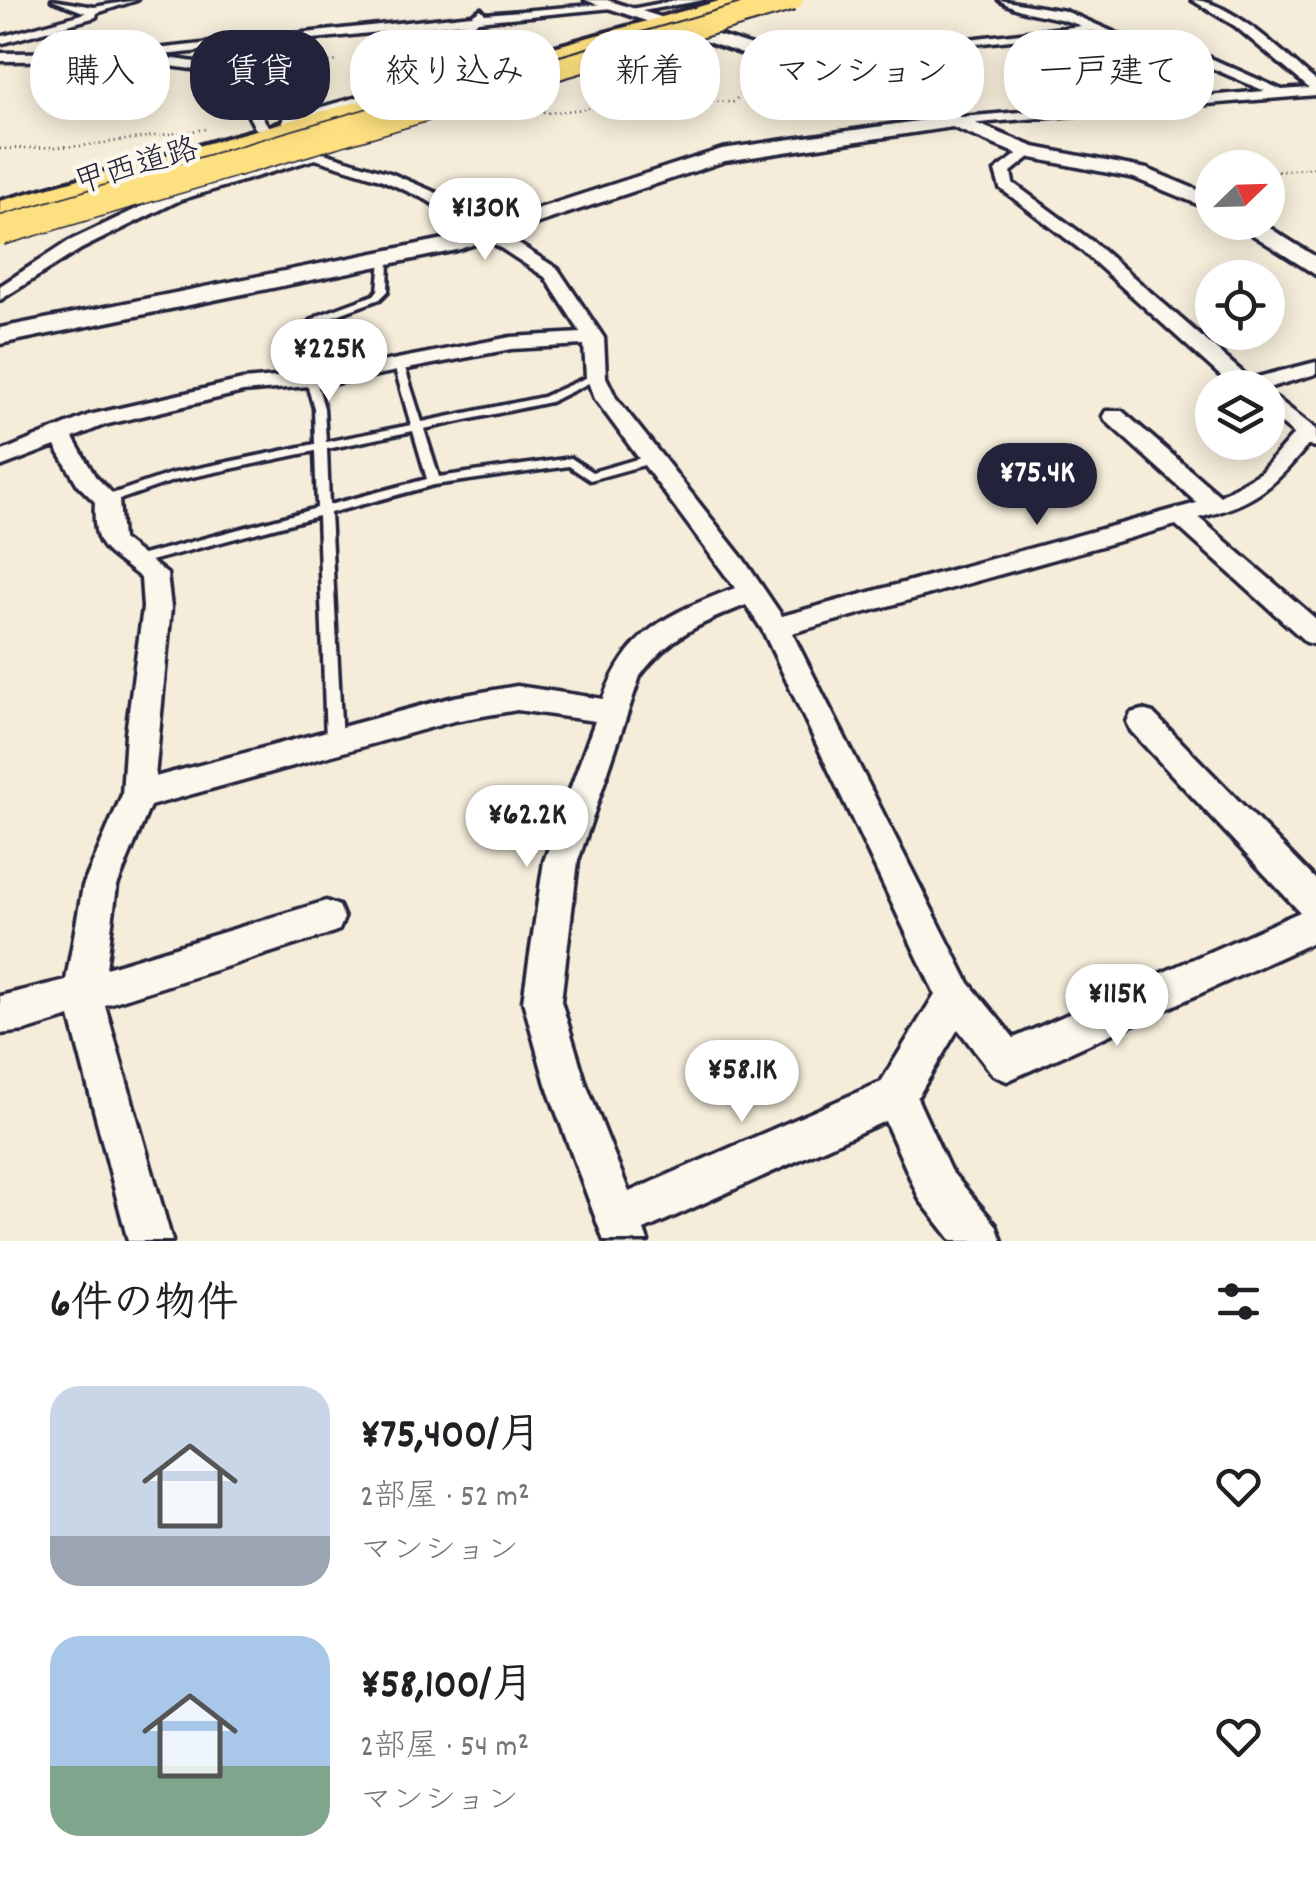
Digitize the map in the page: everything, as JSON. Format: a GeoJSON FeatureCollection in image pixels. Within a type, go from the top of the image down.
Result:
{"type":"FeatureCollection","features":[{"type":"Feature","properties":{"kind":"highway","name":"甲西道路"},"geometry":{"type":"LineString","coordinates":[[0,210],[266,131],[739,0]]}},
{"type":"Feature","properties":{"kind":"highway"},"geometry":{"type":"LineString","coordinates":[[0,232],[782,0]]}},
{"type":"Feature","properties":{"kind":"highway"},"geometry":{"type":"LineString","coordinates":[[0,232],[792,0]]}},
{"type":"Feature","properties":{"kind":"highway","name":"甲西道路"},"geometry":{"type":"LineString","coordinates":[[705,30],[809,0]]}},
{"type":"Feature","properties":{"kind":"highway","name":"甲西道路"},"geometry":{"type":"LineString","coordinates":[[0,232],[308,152],[580,68]]}},
{"type":"Feature","properties":{"kind":"street"},"geometry":{"type":"LineString","coordinates":[[57,0],[92,19]]}},
{"type":"Feature","properties":{"kind":"street"},"geometry":{"type":"LineString","coordinates":[[0,41],[92,19],[132,0]]}},
{"type":"Feature","properties":{"kind":"street"},"geometry":{"type":"LineString","coordinates":[[266,131],[394,91],[496,0]]}},
{"type":"Feature","properties":{"kind":"street"},"geometry":{"type":"LineString","coordinates":[[592,0],[692,30]]}},
{"type":"Feature","properties":{"kind":"street"},"geometry":{"type":"LineString","coordinates":[[170,51],[258,39],[699,0]]}},
{"type":"Feature","properties":{"kind":"street"},"geometry":{"type":"LineString","coordinates":[[1004,0],[1029,10],[1061,13],[1124,41],[1195,56],[1278,93]]}},
{"type":"Feature","properties":{"kind":"street"},"geometry":{"type":"LineString","coordinates":[[1197,0],[1239,24],[1316,89]]}},
{"type":"Feature","properties":{"kind":"street"},"geometry":{"type":"LineString","coordinates":[[984,40],[1094,28]]}},
{"type":"Feature","properties":{"kind":"street"},"geometry":{"type":"LineString","coordinates":[[0,58],[30,56]]}},
{"type":"Feature","properties":{"kind":"street"},"geometry":{"type":"LineString","coordinates":[[0,336],[385,260],[490,234],[722,155],[955,122],[1316,89]]}},
{"type":"Feature","properties":{"kind":"street"},"geometry":{"type":"LineString","coordinates":[[260,120],[266,131],[308,152],[386,176],[433,197],[552,273],[594,338],[596,377],[606,399],[775,628],[956,996],[1007,1061],[1316,923]]}},
{"type":"Feature","properties":{"kind":"street"},"geometry":{"type":"LineString","coordinates":[[949,120],[1028,152],[1140,174],[1195,197]]}},
{"type":"Feature","properties":{"kind":"street"},"geometry":{"type":"LineString","coordinates":[[0,294],[75,245],[174,197],[308,152]]}},
{"type":"Feature","properties":{"kind":"street"},"geometry":{"type":"LineString","coordinates":[[1028,152],[1003,170],[1006,185],[1087,246],[1246,388],[1316,368]]}},
{"type":"Feature","properties":{"kind":"street"},"geometry":{"type":"LineString","coordinates":[[1274,240],[1313,263]]}},
{"type":"Feature","properties":{"kind":"street"},"geometry":{"type":"LineString","coordinates":[[0,460],[58,433],[244,386],[308,380],[511,342],[594,338]]}},
{"type":"Feature","properties":{"kind":"street"},"geometry":{"type":"LineString","coordinates":[[1114,416],[1216,506]]}},
{"type":"Feature","properties":{"kind":"street"},"geometry":{"type":"LineString","coordinates":[[775,628],[1216,506],[1269,477],[1311,437],[1285,417]]}},
{"type":"Feature","properties":{"kind":"street"},"geometry":{"type":"LineString","coordinates":[[58,433],[86,480],[107,500],[104,534],[114,550],[139,560],[154,574],[157,608],[141,734],[138,795],[100,886],[83,994],[150,1241]]}},
{"type":"Feature","properties":{"kind":"street"},"geometry":{"type":"LineString","coordinates":[[1182,518],[1316,636]]}},
{"type":"Feature","properties":{"kind":"street"},"geometry":{"type":"LineString","coordinates":[[751,592],[689,617],[649,642],[627,672],[561,861],[542,1002],[566,1084],[622,1230],[895,1096],[956,996]]}},
{"type":"Feature","properties":{"kind":"street"},"geometry":{"type":"LineString","coordinates":[[138,795],[454,709],[517,698],[612,712]]}},
{"type":"Feature","properties":{"kind":"street"},"geometry":{"type":"LineString","coordinates":[[1142,722],[1316,904]]}},
{"type":"Feature","properties":{"kind":"street"},"geometry":{"type":"LineString","coordinates":[[0,1014],[25,1012],[326,918]]}},
{"type":"Feature","properties":{"kind":"street"},"geometry":{"type":"LineString","coordinates":[[895,1096],[935,1185],[980,1241]]}},
{"type":"Feature","properties":{"kind":"lane"},"geometry":{"type":"LineString","coordinates":[[334,741],[316,387],[308,380],[300,342],[303,330],[322,317],[377,297],[383,291],[385,260]]}},
{"type":"Feature","properties":{"kind":"lane"},"geometry":{"type":"LineString","coordinates":[[399,364],[434,481]]}},
{"type":"Feature","properties":{"kind":"lane"},"geometry":{"type":"LineString","coordinates":[[107,500],[170,478],[318,444],[546,400],[596,377]]}},
{"type":"Feature","properties":{"kind":"lane"},"geometry":{"type":"LineString","coordinates":[[139,560],[434,481],[571,462],[590,476],[651,459]]}},
{"type":"Feature","properties":{"kind":"path"},"geometry":{"type":"LineString","coordinates":[[330,62],[338,61]]}},
{"type":"Feature","properties":{"kind":"path"},"geometry":{"type":"LineString","coordinates":[[560,112],[659,101],[733,102],[740,94]]}},
{"type":"Feature","properties":{"kind":"path"},"geometry":{"type":"LineString","coordinates":[[0,149],[82,146],[208,128]]}},
{"type":"Feature","properties":{"kind":"path"},"geometry":{"type":"LineString","coordinates":[[1285,171],[1316,168]]}}]}
